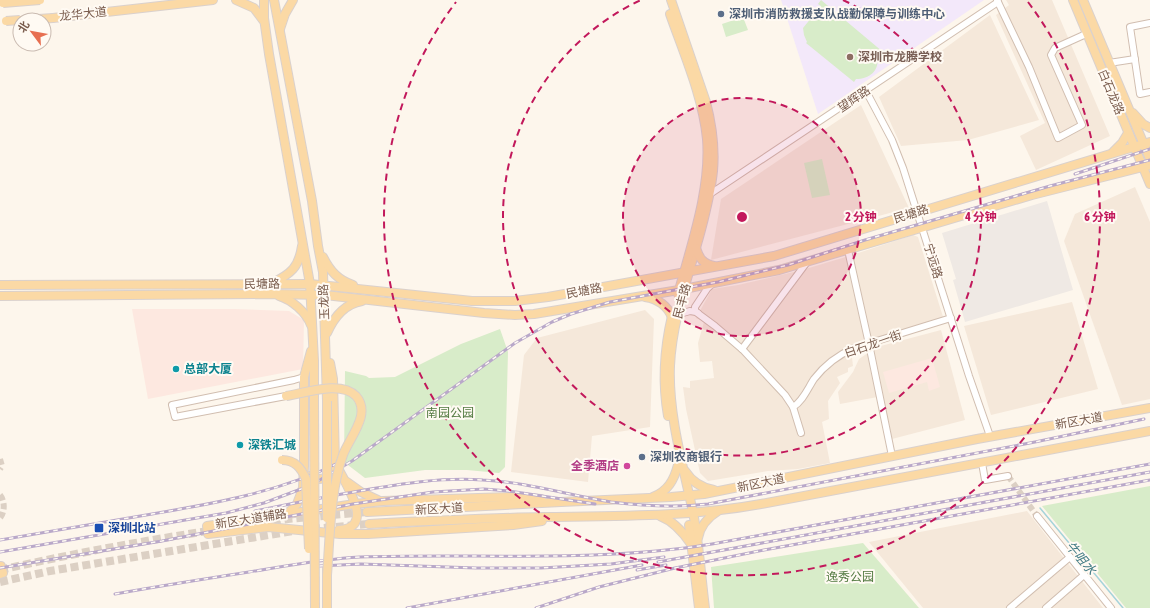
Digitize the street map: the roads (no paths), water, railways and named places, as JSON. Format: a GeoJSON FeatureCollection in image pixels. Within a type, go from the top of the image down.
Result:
{"type":"FeatureCollection","features":[{"type":"Feature","properties":{"kind":"main road"},"geometry":{"type":"LineString","coordinates":[[1,3],[40,0]]}},
{"type":"Feature","properties":{"kind":"main road","name":"龙华大道"},"geometry":{"type":"LineString","coordinates":[[52,18],[213,0]]}},
{"type":"Feature","properties":{"kind":"main road"},"geometry":{"type":"LineString","coordinates":[[236,0],[248,4],[256,10],[265,26]]}},
{"type":"Feature","properties":{"kind":"main road","name":"玉龙路"},"geometry":{"type":"LineString","coordinates":[[264,0],[265,26],[269,54],[310,284],[314,361],[314,608]]}},
{"type":"Feature","properties":{"kind":"main road","name":"玉龙路"},"geometry":{"type":"LineString","coordinates":[[274,0],[312,201],[325,295],[328,608]]}},
{"type":"Feature","properties":{"kind":"main road"},"geometry":{"type":"LineString","coordinates":[[280,32],[285,14],[293,0]]}},
{"type":"Feature","properties":{"kind":"main road","name":"民丰路"},"geometry":{"type":"LineString","coordinates":[[666,0],[698,96],[704,118],[707,139],[705,186],[687,271],[674,318],[670,379],[673,414],[681,467],[705,608]]}},
{"type":"Feature","properties":{"kind":"main road","name":"民丰路"},"geometry":{"type":"LineString","coordinates":[[671,0],[710,116],[713,154],[710,194],[696,248],[687,271]]}},
{"type":"Feature","properties":{"kind":"main road","name":"白石龙路"},"geometry":{"type":"LineString","coordinates":[[1073,0],[1134,147],[1146,166],[1149,182]]}},
{"type":"Feature","properties":{"kind":"main road","name":"白石龙路"},"geometry":{"type":"LineString","coordinates":[[1083,0],[1129,110],[1147,143],[1150,159]]}},
{"type":"Feature","properties":{"kind":"main road"},"geometry":{"type":"LineString","coordinates":[[269,54],[283,52]]}},
{"type":"Feature","properties":{"kind":"main road"},"geometry":{"type":"LineString","coordinates":[[1129,110],[1143,124],[1150,128]]}},
{"type":"Feature","properties":{"kind":"main road"},"geometry":{"type":"LineString","coordinates":[[1110,154],[1122,143],[1128,133]]}},
{"type":"Feature","properties":{"kind":"main road","name":"民塘路"},"geometry":{"type":"LineString","coordinates":[[0,285],[324,284],[472,301],[515,301],[569,294],[774,256],[1147,143]]}},
{"type":"Feature","properties":{"kind":"main road","name":"民塘路"},"geometry":{"type":"LineString","coordinates":[[0,296],[310,294],[484,313],[515,315],[553,311],[682,290],[779,270],[1032,195],[1146,166]]}},
{"type":"Feature","properties":{"kind":"main road"},"geometry":{"type":"LineString","coordinates":[[1123,172],[1140,175],[1149,182]]}},
{"type":"Feature","properties":{"kind":"main road"},"geometry":{"type":"LineString","coordinates":[[270,284],[287,275],[295,268],[300,256],[303,242]]}},
{"type":"Feature","properties":{"kind":"main road"},"geometry":{"type":"LineString","coordinates":[[318,246],[328,266],[336,276],[348,283],[369,289]]}},
{"type":"Feature","properties":{"kind":"main road"},"geometry":{"type":"LineString","coordinates":[[696,248],[700,259],[704,263],[712,266],[721,266]]}},
{"type":"Feature","properties":{"kind":"main road"},"geometry":{"type":"LineString","coordinates":[[306,259],[321,258]]}},
{"type":"Feature","properties":{"kind":"main road"},"geometry":{"type":"LineString","coordinates":[[271,294],[286,298],[294,303],[311,324],[325,321]]}},
{"type":"Feature","properties":{"kind":"main road"},"geometry":{"type":"LineString","coordinates":[[640,296],[658,301],[665,305],[674,318]]}},
{"type":"Feature","properties":{"kind":"main road"},"geometry":{"type":"LineString","coordinates":[[325,335],[343,308],[351,304],[375,300]]}},
{"type":"Feature","properties":{"kind":"main road"},"geometry":{"type":"LineString","coordinates":[[288,513],[297,504],[303,488],[304,376],[312,345]]}},
{"type":"Feature","properties":{"kind":"main road"},"geometry":{"type":"LineString","coordinates":[[304,466],[310,476],[318,480],[330,476],[333,472],[335,461],[333,379],[326,346]]}},
{"type":"Feature","properties":{"kind":"main road"},"geometry":{"type":"LineString","coordinates":[[286,396],[329,388],[338,388],[353,394],[360,403],[361,412],[359,422],[343,452],[337,478],[332,512],[327,575]]}},
{"type":"Feature","properties":{"kind":"main road","name":"新区大道"},"geometry":{"type":"LineString","coordinates":[[367,512],[687,496],[719,491],[990,436],[1150,408]]}},
{"type":"Feature","properties":{"kind":"main road","name":"新区大道"},"geometry":{"type":"LineString","coordinates":[[369,524],[655,515],[718,511],[1150,431]]}},
{"type":"Feature","properties":{"kind":"main road"},"geometry":{"type":"LineString","coordinates":[[282,460],[290,461],[299,466],[306,479],[310,586],[314,608]]}},
{"type":"Feature","properties":{"kind":"main road"},"geometry":{"type":"LineString","coordinates":[[320,532],[343,530],[351,527],[357,520],[355,504],[335,461]]}},
{"type":"Feature","properties":{"kind":"main road"},"geometry":{"type":"LineString","coordinates":[[650,498],[659,494],[671,484],[681,467],[697,484],[719,491]]}},
{"type":"Feature","properties":{"kind":"main road"},"geometry":{"type":"LineString","coordinates":[[343,478],[360,492],[374,499],[383,501]]}},
{"type":"Feature","properties":{"kind":"main road","name":"新区大道辅路"},"geometry":{"type":"LineString","coordinates":[[561,502],[514,497],[383,501],[288,513],[207,526],[208,534],[268,527],[320,532],[368,534],[512,525],[562,517]]}},
{"type":"Feature","properties":{"kind":"main road"},"geometry":{"type":"LineString","coordinates":[[655,515],[666,519],[695,544],[705,522],[718,511]]}},
{"type":"Feature","properties":{"kind":"main road","name":"民丰路"},"geometry":{"type":"LineString","coordinates":[[695,544],[699,608]]}},
{"type":"Feature","properties":{"kind":"main road"},"geometry":{"type":"LineString","coordinates":[[0,566],[3,573],[0,574]]}},
{"type":"Feature","properties":{"kind":"street","name":"望辉路"},"geometry":{"type":"LineString","coordinates":[[710,194],[866,91],[997,1]]}},
{"type":"Feature","properties":{"kind":"street"},"geometry":{"type":"LineString","coordinates":[[997,1],[1029,67],[1058,138],[1082,125],[1051,54],[1055,48],[1086,34]]}},
{"type":"Feature","properties":{"kind":"street"},"geometry":{"type":"LineString","coordinates":[[1150,23],[1130,27],[1140,94],[1150,92]]}},
{"type":"Feature","properties":{"kind":"street"},"geometry":{"type":"LineString","coordinates":[[1109,63],[1135,59]]}},
{"type":"Feature","properties":{"kind":"street","name":"宁远路"},"geometry":{"type":"LineString","coordinates":[[866,91],[898,153],[969,376],[990,436]]}},
{"type":"Feature","properties":{"kind":"street"},"geometry":{"type":"LineString","coordinates":[[848,250],[892,456]]}},
{"type":"Feature","properties":{"kind":"street"},"geometry":{"type":"LineString","coordinates":[[742,349],[807,262]]}},
{"type":"Feature","properties":{"kind":"street"},"geometry":{"type":"LineString","coordinates":[[698,313],[695,311],[696,306],[707,289],[713,284]]}},
{"type":"Feature","properties":{"kind":"street"},"geometry":{"type":"LineString","coordinates":[[250,294],[251,285]]}},
{"type":"Feature","properties":{"kind":"street"},"geometry":{"type":"LineString","coordinates":[[674,318],[680,314],[692,311],[698,313],[725,333],[785,395],[793,407],[801,433]]}},
{"type":"Feature","properties":{"kind":"street","name":"白石龙一街"},"geometry":{"type":"LineString","coordinates":[[793,407],[800,401],[816,377],[833,360],[851,349],[951,318]]}},
{"type":"Feature","properties":{"kind":"street"},"geometry":{"type":"LineString","coordinates":[[286,396],[175,417],[172,405],[294,380],[304,376]]}},
{"type":"Feature","properties":{"kind":"street"},"geometry":{"type":"LineString","coordinates":[[982,463],[985,480],[1008,476]]}},
{"type":"Feature","properties":{"kind":"street"},"geometry":{"type":"LineString","coordinates":[[1037,516],[1110,608]]}},
{"type":"Feature","properties":{"kind":"street"},"geometry":{"type":"LineString","coordinates":[[1013,607],[1070,557]]}},
{"type":"Feature","properties":{"kind":"street"},"geometry":{"type":"LineString","coordinates":[[1046,608],[1084,575]]}},
{"type":"Feature","properties":{"kind":"waterway","name":"牛咀水"},"geometry":{"type":"LineString","coordinates":[[1040,508],[1123,608]]}},
{"type":"Feature","properties":{"kind":"tunnel"},"geometry":{"type":"LineString","coordinates":[[0,459],[2,466],[0,469]]}},
{"type":"Feature","properties":{"kind":"tunnel"},"geometry":{"type":"LineString","coordinates":[[1008,476],[1037,516]]}},
{"type":"Feature","properties":{"kind":"tunnel"},"geometry":{"type":"LineString","coordinates":[[0,495],[4,506],[3,513],[0,518]]}},
{"type":"Feature","properties":{"kind":"tunnel"},"geometry":{"type":"LineString","coordinates":[[225,528],[288,519],[367,512]]}},
{"type":"Feature","properties":{"kind":"tunnel"},"geometry":{"type":"LineString","coordinates":[[312,529],[369,524]]}},
{"type":"Feature","properties":{"kind":"tunnel"},"geometry":{"type":"LineString","coordinates":[[0,570],[107,548],[214,530]]}},
{"type":"Feature","properties":{"kind":"tunnel"},"geometry":{"type":"LineString","coordinates":[[0,582],[50,571],[293,531]]}},
{"type":"Feature","properties":{"kind":"railway"},"geometry":{"type":"LineString","coordinates":[[1075,174],[1150,149]]}},
{"type":"Feature","properties":{"kind":"railway"},"geometry":{"type":"LineString","coordinates":[[0,552],[226,513],[264,503],[301,489],[352,461],[515,343],[552,322],[571,314],[610,302],[718,282],[788,265],[865,240],[1050,186],[1150,160]]}},
{"type":"Feature","properties":{"kind":"railway"},"geometry":{"type":"LineString","coordinates":[[255,511],[390,486],[452,479],[515,483],[611,502],[635,505],[671,506],[708,504],[1035,442],[1144,419]]}},
{"type":"Feature","properties":{"kind":"railway"},"geometry":{"type":"LineString","coordinates":[[0,540],[224,501],[293,482],[338,463]]}},
{"type":"Feature","properties":{"kind":"railway"},"geometry":{"type":"LineString","coordinates":[[115,594],[290,565],[346,558],[404,556],[580,555],[668,550],[712,544],[1150,464]]}},
{"type":"Feature","properties":{"kind":"railway"},"geometry":{"type":"LineString","coordinates":[[658,562],[1150,472]]}},
{"type":"Feature","properties":{"kind":"railway"},"geometry":{"type":"LineString","coordinates":[[536,608],[599,587],[675,568],[764,550],[1150,480]]}},
{"type":"Feature","properties":{"kind":"railway"},"geometry":{"type":"LineString","coordinates":[[0,568],[162,541],[353,504],[433,492],[484,489],[509,491],[595,504]]}},
{"type":"Feature","properties":{"kind":"railway"},"geometry":{"type":"LineString","coordinates":[[319,566],[361,564],[476,568],[541,568],[611,564],[664,557]]}},
{"type":"Feature","properties":{"kind":"railway"},"geometry":{"type":"LineString","coordinates":[[407,608],[642,565]]}},
{"type":"Feature","properties":{"kind":"railway"},"geometry":{"type":"LineString","coordinates":[[637,570],[666,565]]}},
{"type":"Feature","properties":{"kind":"place","name":"深圳市消防救援支队战勤保障与训练中心"},"geometry":{"type":"Point","coordinates":[721,14]}},
{"type":"Feature","properties":{"kind":"place","name":"深圳市龙腾学校"},"geometry":{"type":"Point","coordinates":[850,57]}},
{"type":"Feature","properties":{"kind":"place","name":"总部大厦"},"geometry":{"type":"Point","coordinates":[176,369]}},
{"type":"Feature","properties":{"kind":"place","name":"深铁汇城"},"geometry":{"type":"Point","coordinates":[240,445]}},
{"type":"Feature","properties":{"kind":"place","name":"深圳农商银行"},"geometry":{"type":"Point","coordinates":[642,457]}},
{"type":"Feature","properties":{"kind":"place","name":"全季酒店"},"geometry":{"type":"Point","coordinates":[627,466]}},
{"type":"Feature","properties":{"kind":"place","name":"深圳北站"},"geometry":{"type":"Point","coordinates":[99,528]}},
{"type":"Feature","properties":{"kind":"park label","name":"南园公园"},"geometry":{"type":"Point","coordinates":[450,413]}},
{"type":"Feature","properties":{"kind":"park label","name":"逸秀公园"},"geometry":{"type":"Point","coordinates":[850,577]}}]}
